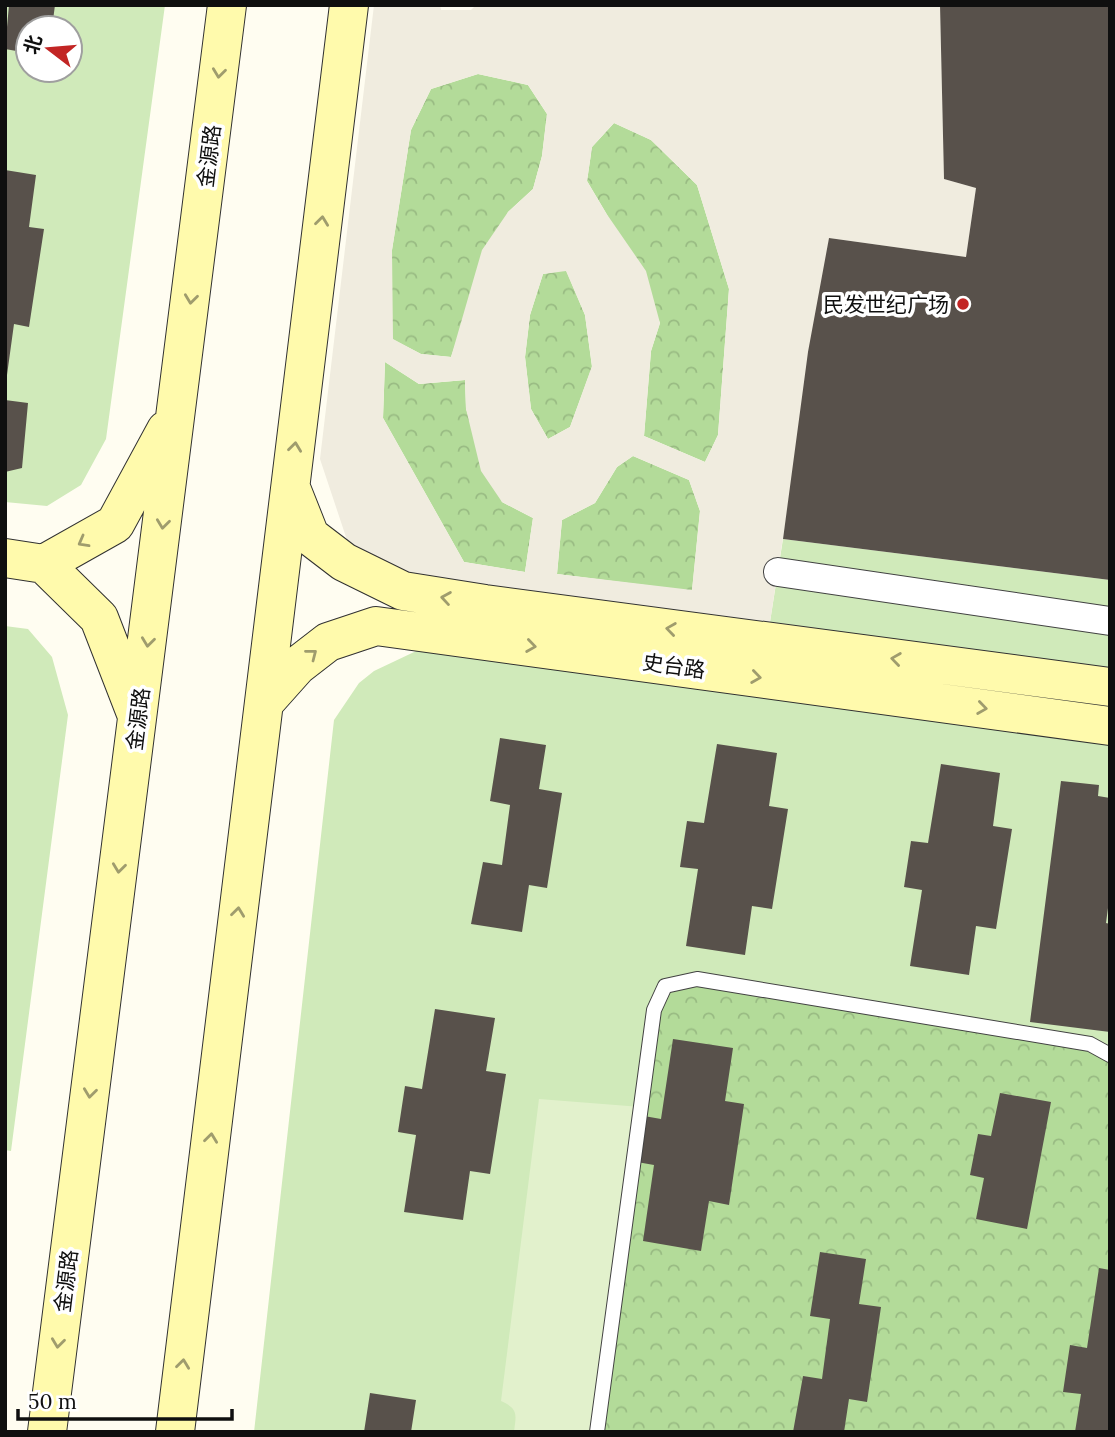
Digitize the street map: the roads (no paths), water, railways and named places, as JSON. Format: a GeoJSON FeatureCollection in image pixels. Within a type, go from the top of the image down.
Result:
{"type":"FeatureCollection","features":[{"type":"Feature","properties":{"kind":"main road","name":"金源路"},"geometry":{"type":"LineString","coordinates":[[47,1432],[228,5]]}},
{"type":"Feature","properties":{"kind":"main road"},"geometry":{"type":"LineString","coordinates":[[175,1432],[349,5]]}},
{"type":"Feature","properties":{"kind":"main road"},"geometry":{"type":"LineString","coordinates":[[44,564],[116,524],[177,410]]}},
{"type":"Feature","properties":{"kind":"main road","name":"史台路"},"geometry":{"type":"LineString","coordinates":[[290,485],[310,536],[344,562],[403,591],[1110,687]]}},
{"type":"Feature","properties":{"kind":"main road"},"geometry":{"type":"LineString","coordinates":[[5,558],[44,564],[99,618],[138,718]]}},
{"type":"Feature","properties":{"kind":"main road","name":"史台路"},"geometry":{"type":"LineString","coordinates":[[264,703],[297,666],[328,642],[376,626],[1110,726]]}},
{"type":"Feature","properties":{"kind":"street"},"geometry":{"type":"LineString","coordinates":[[778,572],[1110,621]]}},
{"type":"Feature","properties":{"kind":"lane"},"geometry":{"type":"LineString","coordinates":[[597,1432],[654,1010],[666,986],[697,979],[1090,1044],[1110,1055]]}},
{"type":"Feature","properties":{"kind":"place","name":"民发世纪广场"},"geometry":{"type":"Point","coordinates":[963,304]}}]}
